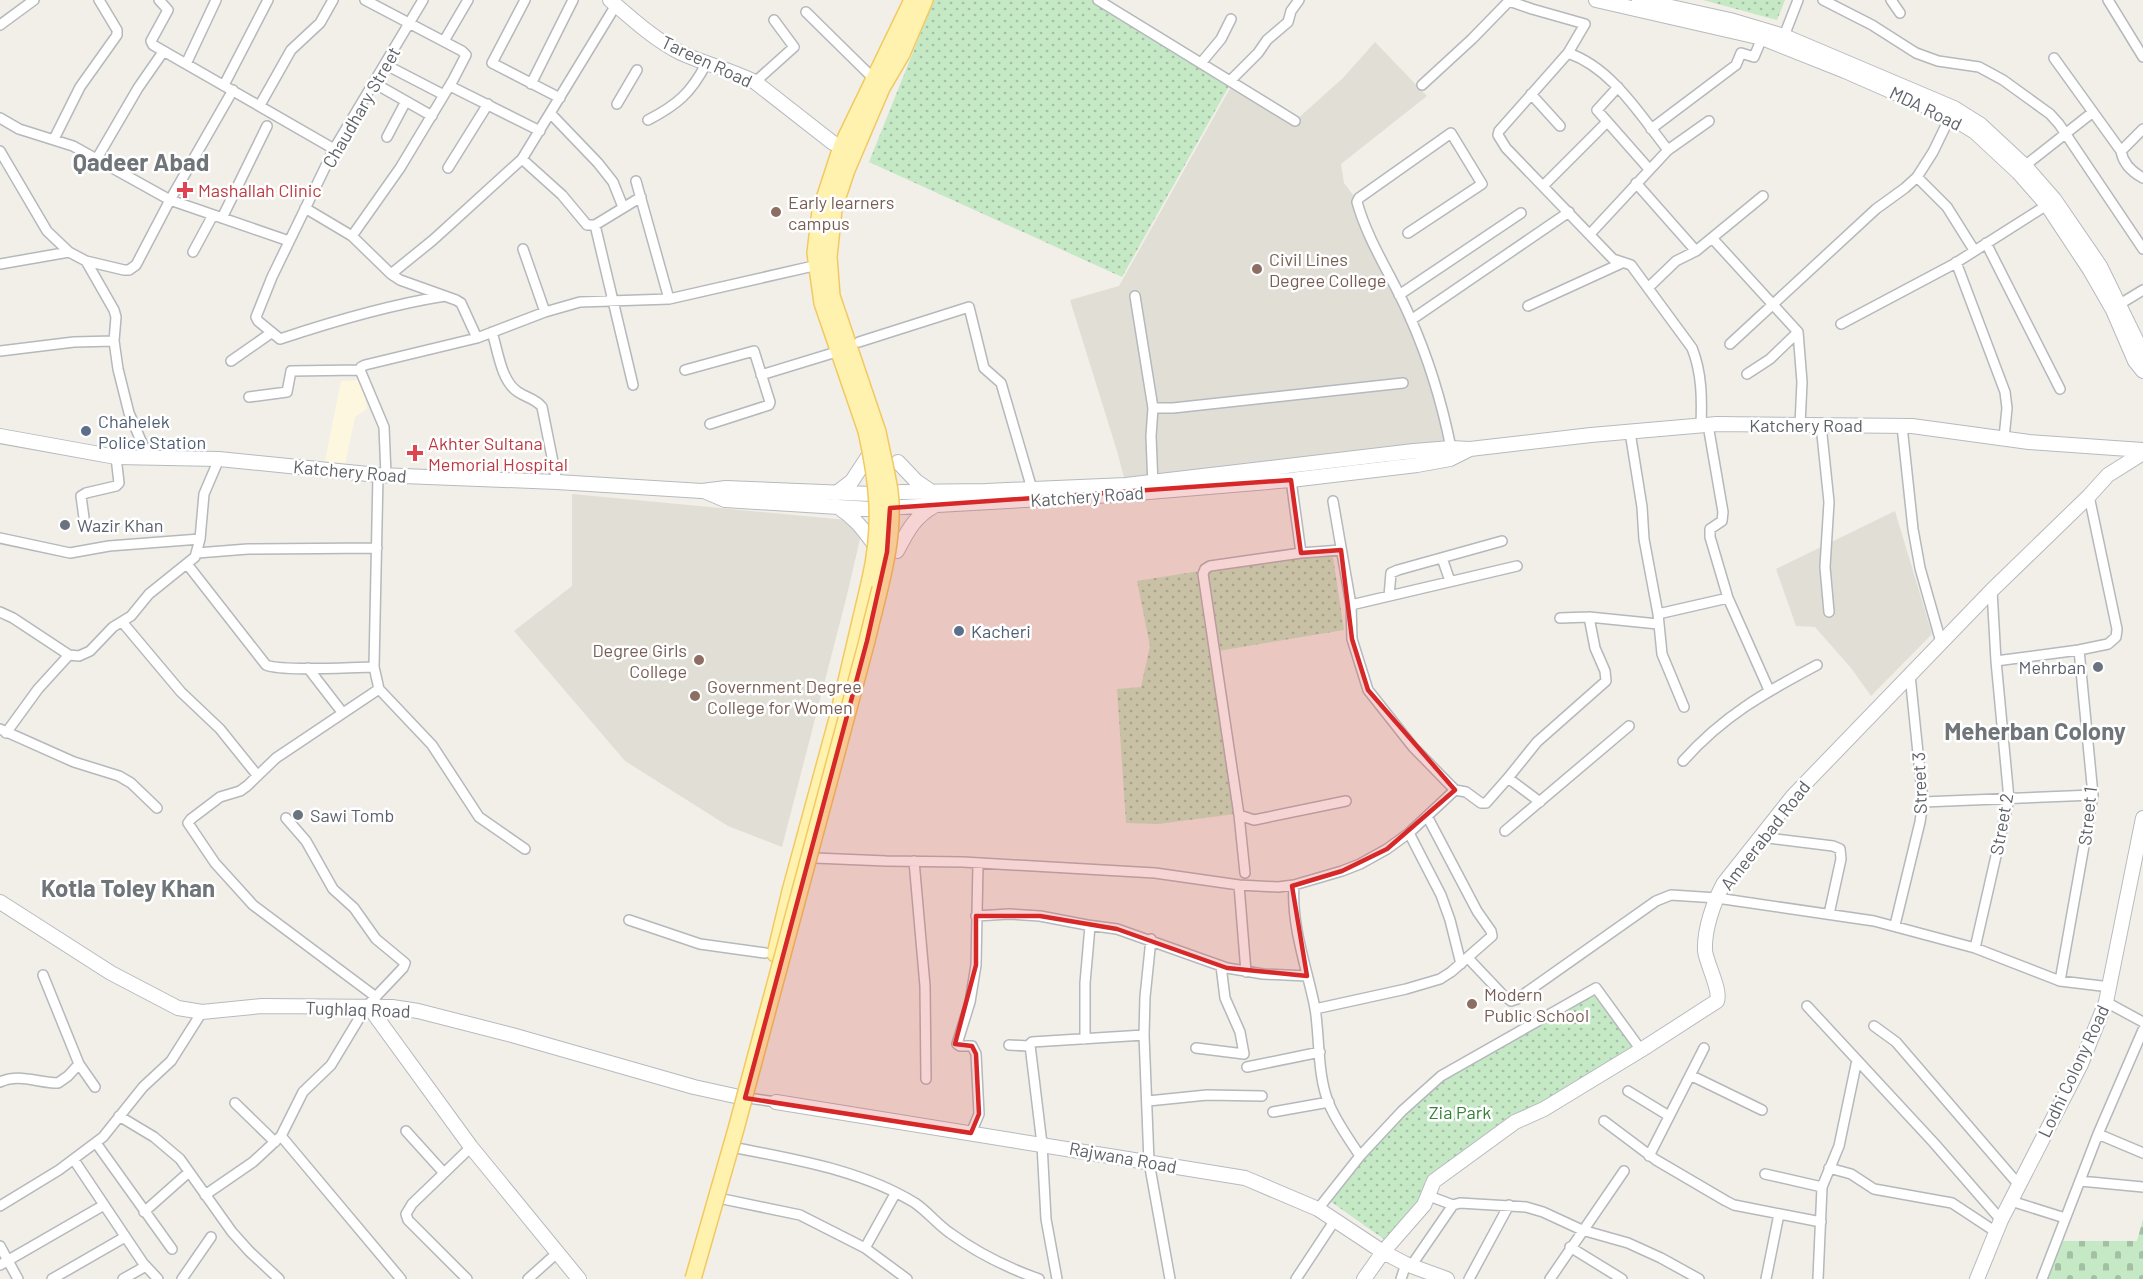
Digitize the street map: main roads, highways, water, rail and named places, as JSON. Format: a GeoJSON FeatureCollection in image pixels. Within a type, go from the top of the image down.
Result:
{"type":"FeatureCollection","features":[{"type":"Feature","properties":{"kind":"main road"},"geometry":{"type":"LineString","coordinates":[[683,1279],[775,954],[838,715],[877,551],[877,489],[872,432],[822,303],[815,252],[820,211],[841,147],[912,0]]}},
{"type":"Feature","properties":{"kind":"main road"},"geometry":{"type":"LineString","coordinates":[[693,1279],[765,1025],[867,641],[889,535],[890,492],[832,296],[829,257],[834,209],[856,149],[882,88],[902,54],[925,0]]}},
{"type":"Feature","properties":{"kind":"main road","name":"MDA Road"},"geometry":{"type":"LineString","coordinates":[[1596,0],[1784,36],[1950,117],[1975,132],[2021,169],[2054,200],[2094,256],[2143,354]]}},
{"type":"Feature","properties":{"kind":"main road","name":"MDA Road"},"geometry":{"type":"LineString","coordinates":[[1639,0],[1728,25],[1847,67],[1954,108],[1981,125],[2021,169],[2090,270],[2113,310],[2135,361],[2143,371]]}},
{"type":"Feature","properties":{"kind":"main road","name":"Tareen Road"},"geometry":{"type":"LineString","coordinates":[[613,3],[658,39],[706,64],[755,82],[833,143]]}},
{"type":"Feature","properties":{"kind":"main road","name":"Katchery Road"},"geometry":{"type":"LineString","coordinates":[[1416,458],[1451,448],[1470,449],[1705,425],[1902,426],[2143,452]]}},
{"type":"Feature","properties":{"kind":"main road","name":"Katchery Road"},"geometry":{"type":"LineString","coordinates":[[0,436],[116,457],[219,459],[382,475],[702,491],[726,488],[835,500],[871,509],[902,507],[935,498],[1032,489],[1112,490]]}},
{"type":"Feature","properties":{"kind":"main road","name":"Katchery Road"},"geometry":{"type":"LineString","coordinates":[[835,500],[902,492],[935,498],[1153,487],[1416,458],[1450,459],[1470,449]]}},
{"type":"Feature","properties":{"kind":"main road","name":"Ameerabad Road"},"geometry":{"type":"LineString","coordinates":[[1364,1279],[1383,1252],[1424,1205],[1434,1181],[1515,1122],[1544,1109],[1641,1050],[1719,998],[1705,950],[1707,931],[1724,882],[1793,796],[1941,642],[2108,475],[2143,452]]}},
{"type":"Feature","properties":{"kind":"main road"},"geometry":{"type":"LineString","coordinates":[[867,459],[835,500],[861,526],[874,544]]}},
{"type":"Feature","properties":{"kind":"main road"},"geometry":{"type":"LineString","coordinates":[[897,551],[908,528],[935,498],[898,462]]}},
{"type":"Feature","properties":{"kind":"main road","name":"Katchery Road"},"geometry":{"type":"LineString","coordinates":[[1246,477],[1291,480],[1326,469]]}},
{"type":"Feature","properties":{"kind":"main road","name":"Lodhi Colony Road"},"geometry":{"type":"LineString","coordinates":[[1977,1279],[1998,1226],[2081,1064],[2106,1002],[2143,818]]}},
{"type":"Feature","properties":{"kind":"main road","name":"Tughlaq Road"},"geometry":{"type":"LineString","coordinates":[[0,902],[101,967],[178,1008],[202,1012],[262,1006],[370,1004],[418,1011],[512,1035],[694,1087],[735,1096]]}},
{"type":"Feature","properties":{"kind":"main road"},"geometry":{"type":"LineString","coordinates":[[370,1004],[471,1147],[579,1279]]}},
{"type":"Feature","properties":{"kind":"main road","name":"Rajwana Road"},"geometry":{"type":"LineString","coordinates":[[776,1102],[1042,1143],[1245,1178],[1318,1209],[1383,1252],[1409,1265],[1448,1279]]}},
{"type":"Feature","properties":{"kind":"place","name":"Mashallah Clinic"},"geometry":{"type":"Point","coordinates":[185,190]}},
{"type":"Feature","properties":{"kind":"place","name":"Early learners campus"},"geometry":{"type":"Point","coordinates":[776,212]}},
{"type":"Feature","properties":{"kind":"place","name":"Civil Lines Degree College"},"geometry":{"type":"Point","coordinates":[1257,269]}},
{"type":"Feature","properties":{"kind":"place","name":"Chahelek Police Station"},"geometry":{"type":"Point","coordinates":[86,431]}},
{"type":"Feature","properties":{"kind":"place","name":"Akhter Sultana Memorial Hospital"},"geometry":{"type":"Point","coordinates":[415,453]}},
{"type":"Feature","properties":{"kind":"place","name":"Wazir Khan"},"geometry":{"type":"Point","coordinates":[65,525]}},
{"type":"Feature","properties":{"kind":"place","name":"Kacheri"},"geometry":{"type":"Point","coordinates":[959,631]}},
{"type":"Feature","properties":{"kind":"place","name":"Degree Girls College"},"geometry":{"type":"Point","coordinates":[699,660]}},
{"type":"Feature","properties":{"kind":"place","name":"Mehrban"},"geometry":{"type":"Point","coordinates":[2098,667]}},
{"type":"Feature","properties":{"kind":"place","name":"Government Degree College for Women"},"geometry":{"type":"Point","coordinates":[695,696]}},
{"type":"Feature","properties":{"kind":"place","name":"Sawi Tomb"},"geometry":{"type":"Point","coordinates":[298,815]}},
{"type":"Feature","properties":{"kind":"place","name":"Modern Public School"},"geometry":{"type":"Point","coordinates":[1472,1004]}},
{"type":"Feature","properties":{"kind":"district","name":"Qadeer Abad"},"geometry":{"type":"Point","coordinates":[141,161]}},
{"type":"Feature","properties":{"kind":"district","name":"Meherban Colony"},"geometry":{"type":"Point","coordinates":[2035,730]}},
{"type":"Feature","properties":{"kind":"district","name":"Kotla Toley Khan"},"geometry":{"type":"Point","coordinates":[128,887]}},
{"type":"Feature","properties":{"kind":"park label","name":"Zia Park"},"geometry":{"type":"Point","coordinates":[1460,1112]}}]}
